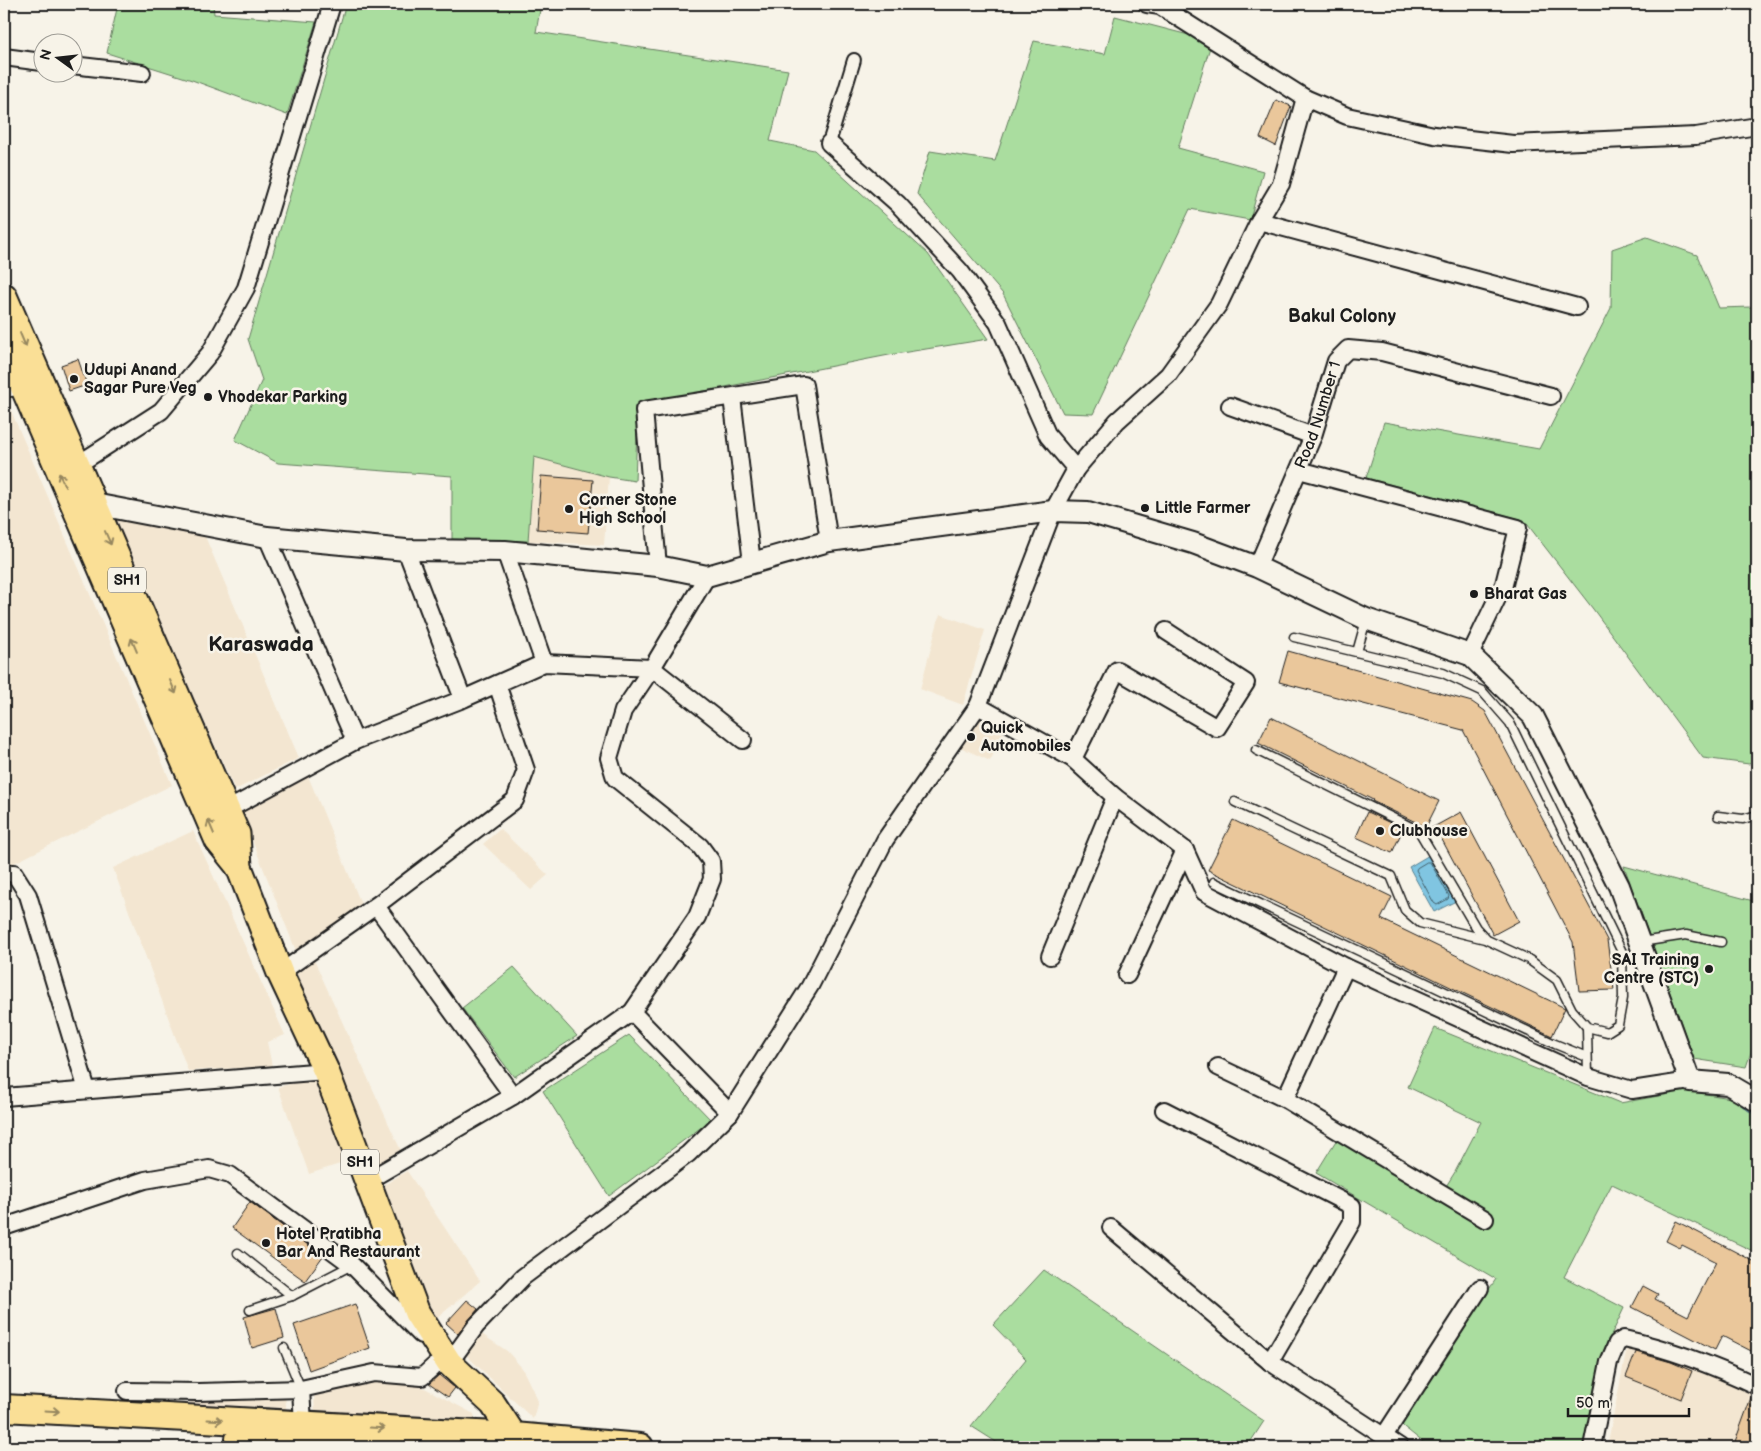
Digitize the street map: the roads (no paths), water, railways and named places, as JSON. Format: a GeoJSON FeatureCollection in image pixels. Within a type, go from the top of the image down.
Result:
{"type":"FeatureCollection","features":[{"type":"Feature","properties":{"kind":"highway"},"geometry":{"type":"LineString","coordinates":[[4,1408],[303,1424],[513,1442],[623,1446]]}},
{"type":"Feature","properties":{"kind":"highway"},"geometry":{"type":"LineString","coordinates":[[4,1425],[376,1447]]}},
{"type":"Feature","properties":{"kind":"main road","name":"SH1"},"geometry":{"type":"LineString","coordinates":[[4,296],[21,384],[77,466],[84,506],[218,841],[238,866],[280,973],[326,1071],[417,1313],[449,1363],[493,1404],[513,1442]]}},
{"type":"Feature","properties":{"kind":"main road","name":"SH1"},"geometry":{"type":"LineString","coordinates":[[4,342],[21,384],[84,506],[227,810],[236,834],[238,866]]}},
{"type":"Feature","properties":{"kind":"street"},"geometry":{"type":"LineString","coordinates":[[77,466],[161,411],[210,353],[246,288],[332,4]]}},
{"type":"Feature","properties":{"kind":"street"},"geometry":{"type":"LineString","coordinates":[[1147,4],[1160,6],[1305,98],[1347,116],[1434,135],[1513,144],[1696,136],[1757,126]]}},
{"type":"Feature","properties":{"kind":"street"},"geometry":{"type":"LineString","coordinates":[[4,57],[32,61]]}},
{"type":"Feature","properties":{"kind":"street"},"geometry":{"type":"LineString","coordinates":[[854,60],[829,143],[898,204],[960,271],[998,323],[1048,436],[1076,469]]}},
{"type":"Feature","properties":{"kind":"street"},"geometry":{"type":"LineString","coordinates":[[82,66],[142,73]]}},
{"type":"Feature","properties":{"kind":"street"},"geometry":{"type":"LineString","coordinates":[[128,1390],[198,1392],[301,1389],[374,1373],[422,1377],[434,1366],[449,1363],[476,1326],[522,1277],[688,1154],[730,1113],[810,986],[885,840],[978,706],[1053,511],[1076,469],[1117,421],[1168,375],[1219,304],[1259,221],[1281,184],[1305,98]]}},
{"type":"Feature","properties":{"kind":"street"},"geometry":{"type":"LineString","coordinates":[[1259,221],[1577,307]]}},
{"type":"Feature","properties":{"kind":"street","name":"Road Number 1"},"geometry":{"type":"LineString","coordinates":[[1257,567],[1313,436],[1336,361],[1348,349],[1382,352],[1551,396]]}},
{"type":"Feature","properties":{"kind":"street"},"geometry":{"type":"LineString","coordinates":[[658,566],[644,410],[804,385],[829,541]]}},
{"type":"Feature","properties":{"kind":"street"},"geometry":{"type":"LineString","coordinates":[[732,397],[752,563]]}},
{"type":"Feature","properties":{"kind":"street"},"geometry":{"type":"LineString","coordinates":[[1230,406],[1313,436]]}},
{"type":"Feature","properties":{"kind":"street"},"geometry":{"type":"LineString","coordinates":[[1299,470],[1518,528],[1504,584],[1470,655]]}},
{"type":"Feature","properties":{"kind":"street"},"geometry":{"type":"LineString","coordinates":[[84,506],[267,537],[406,550],[505,551],[658,566],[707,576],[829,541],[1053,511],[1088,512],[1193,543],[1257,567],[1366,618],[1470,655],[1533,716],[1618,886],[1690,1081]]}},
{"type":"Feature","properties":{"kind":"street"},"geometry":{"type":"LineString","coordinates":[[267,537],[355,741]]}},
{"type":"Feature","properties":{"kind":"street"},"geometry":{"type":"LineString","coordinates":[[406,550],[463,699]]}},
{"type":"Feature","properties":{"kind":"street"},"geometry":{"type":"LineString","coordinates":[[505,551],[544,663]]}},
{"type":"Feature","properties":{"kind":"street"},"geometry":{"type":"LineString","coordinates":[[368,1182],[513,1096],[632,1012],[697,917],[712,879],[711,861],[700,846],[615,778],[609,758],[623,711],[652,668],[707,576]]}},
{"type":"Feature","properties":{"kind":"street"},"geometry":{"type":"LineString","coordinates":[[1073,759],[1118,670],[1217,728],[1246,683],[1166,631]]}},
{"type":"Feature","properties":{"kind":"street"},"geometry":{"type":"LineString","coordinates":[[227,810],[355,741],[463,699],[544,663],[652,668],[743,740]]}},
{"type":"Feature","properties":{"kind":"street"},"geometry":{"type":"LineString","coordinates":[[280,973],[376,906],[515,800],[526,770],[497,684]]}},
{"type":"Feature","properties":{"kind":"street"},"geometry":{"type":"LineString","coordinates":[[978,706],[1073,759],[1115,797],[1185,850],[1204,892],[1346,967],[1588,1077],[1632,1090],[1690,1081],[1728,1084],[1757,1101]]}},
{"type":"Feature","properties":{"kind":"street"},"geometry":{"type":"LineString","coordinates":[[1050,956],[1115,797]]}},
{"type":"Feature","properties":{"kind":"street"},"geometry":{"type":"LineString","coordinates":[[1127,975],[1185,850]]}},
{"type":"Feature","properties":{"kind":"street"},"geometry":{"type":"LineString","coordinates":[[4,873],[14,873],[28,895],[87,1090]]}},
{"type":"Feature","properties":{"kind":"street"},"geometry":{"type":"LineString","coordinates":[[376,906],[513,1096]]}},
{"type":"Feature","properties":{"kind":"street"},"geometry":{"type":"LineString","coordinates":[[1285,1100],[1346,967]]}},
{"type":"Feature","properties":{"kind":"street"},"geometry":{"type":"LineString","coordinates":[[632,1012],[730,1113]]}},
{"type":"Feature","properties":{"kind":"street"},"geometry":{"type":"LineString","coordinates":[[1218,1067],[1285,1100],[1485,1219]]}},
{"type":"Feature","properties":{"kind":"street"},"geometry":{"type":"LineString","coordinates":[[4,1097],[326,1071]]}},
{"type":"Feature","properties":{"kind":"street"},"geometry":{"type":"LineString","coordinates":[[1164,1110],[1352,1206],[1352,1222],[1270,1362]]}},
{"type":"Feature","properties":{"kind":"street"},"geometry":{"type":"LineString","coordinates":[[4,1227],[145,1180],[209,1169],[230,1175],[352,1265],[449,1363]]}},
{"type":"Feature","properties":{"kind":"street"},"geometry":{"type":"LineString","coordinates":[[1111,1228],[1270,1362],[1400,1447]]}},
{"type":"Feature","properties":{"kind":"street"},"geometry":{"type":"LineString","coordinates":[[1384,1436],[1480,1288]]}},
{"type":"Feature","properties":{"kind":"street"},"geometry":{"type":"LineString","coordinates":[[1592,1447],[1609,1362],[1617,1343],[1624,1339],[1655,1346],[1736,1376],[1757,1386]]}},
{"type":"Feature","properties":{"kind":"street"},"geometry":{"type":"LineString","coordinates":[[301,1389],[303,1424]]}},
{"type":"Feature","properties":{"kind":"lane"},"geometry":{"type":"LineString","coordinates":[[1358,652],[1366,618]]}},
{"type":"Feature","properties":{"kind":"lane"},"geometry":{"type":"LineString","coordinates":[[1235,802],[1390,876],[1405,910],[1420,923],[1487,940],[1528,959],[1557,980],[1572,1010],[1586,1027],[1607,1032],[1618,1025],[1623,998],[1622,952],[1510,722],[1482,691],[1451,676],[1294,637]]}},
{"type":"Feature","properties":{"kind":"lane"},"geometry":{"type":"LineString","coordinates":[[1256,750],[1419,831],[1476,928],[1487,940]]}},
{"type":"Feature","properties":{"kind":"lane"},"geometry":{"type":"LineString","coordinates":[[1718,816],[1743,819],[1757,815]]}},
{"type":"Feature","properties":{"kind":"lane"},"geometry":{"type":"LineString","coordinates":[[1214,882],[1554,1044],[1587,1057]]}},
{"type":"Feature","properties":{"kind":"lane"},"geometry":{"type":"LineString","coordinates":[[1639,943],[1686,935],[1721,942]]}},
{"type":"Feature","properties":{"kind":"lane"},"geometry":{"type":"LineString","coordinates":[[1586,1027],[1588,1077]]}},
{"type":"Feature","properties":{"kind":"lane"},"geometry":{"type":"LineString","coordinates":[[238,1253],[292,1296]]}},
{"type":"Feature","properties":{"kind":"lane"},"geometry":{"type":"LineString","coordinates":[[250,1310],[292,1296],[352,1265]]}},
{"type":"Feature","properties":{"kind":"lane"},"geometry":{"type":"LineString","coordinates":[[284,1348],[301,1389]]}},
{"type":"Feature","properties":{"kind":"water"},"geometry":{"type":"Polygon","coordinates":[[[1431,854],[1458,900],[1434,912],[1409,867],[1431,854]]]}},
{"type":"Feature","properties":{"kind":"waterway"},"geometry":{"type":"LineString","coordinates":[[1743,1104],[1757,1114]]}},
{"type":"Feature","properties":{"kind":"place","name":"Udupi Anand Sagar Pure Veg"},"geometry":{"type":"Point","coordinates":[74,379]}},
{"type":"Feature","properties":{"kind":"place","name":"Vhodekar Parking"},"geometry":{"type":"Point","coordinates":[208,397]}},
{"type":"Feature","properties":{"kind":"place","name":"Little Farmer"},"geometry":{"type":"Point","coordinates":[1145,508]}},
{"type":"Feature","properties":{"kind":"place","name":"Corner Stone High School"},"geometry":{"type":"Point","coordinates":[569,509]}},
{"type":"Feature","properties":{"kind":"place","name":"Bharat Gas"},"geometry":{"type":"Point","coordinates":[1474,594]}},
{"type":"Feature","properties":{"kind":"place","name":"Quick Automobiles"},"geometry":{"type":"Point","coordinates":[971,737]}},
{"type":"Feature","properties":{"kind":"place","name":"Clubhouse"},"geometry":{"type":"Point","coordinates":[1380,831]}},
{"type":"Feature","properties":{"kind":"place","name":"SAI Training Centre (STC)"},"geometry":{"type":"Point","coordinates":[1709,969]}},
{"type":"Feature","properties":{"kind":"place","name":"Hotel Pratibha Bar And Restaurant"},"geometry":{"type":"Point","coordinates":[266,1243]}},
{"type":"Feature","properties":{"kind":"district","name":"Bakul Colony"},"geometry":{"type":"Point","coordinates":[1342,316]}},
{"type":"Feature","properties":{"kind":"district","name":"Karaswada"},"geometry":{"type":"Point","coordinates":[261,644]}}]}
